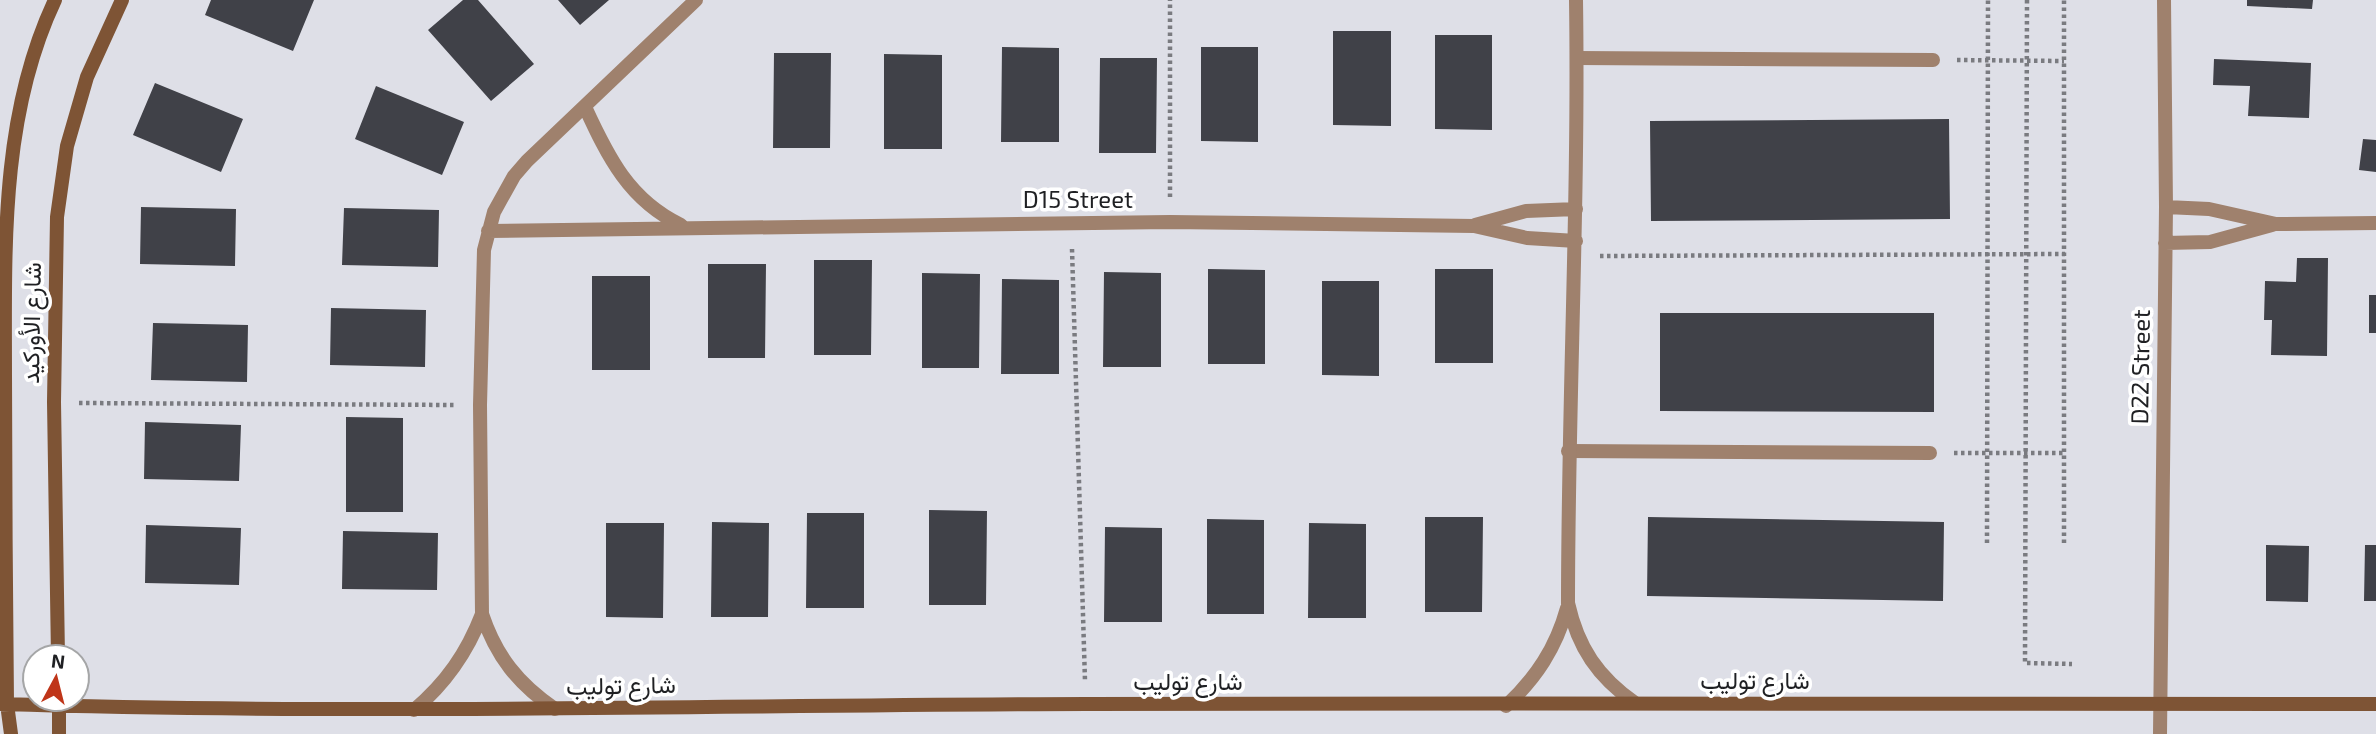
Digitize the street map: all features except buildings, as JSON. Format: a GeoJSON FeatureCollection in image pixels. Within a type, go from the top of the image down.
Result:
{"type":"FeatureCollection","features":[{"type":"Feature","properties":{"kind":"street","name":"شارع الأوركيد"},"geometry":{"type":"LineString","coordinates":[[11,734],[4,704],[3,448],[8,173],[17,116],[31,60],[55,0]]}},
{"type":"Feature","properties":{"kind":"street","name":"شارع الأوركيد"},"geometry":{"type":"LineString","coordinates":[[58,643],[54,402],[57,217],[67,146],[87,77],[122,0]]}},
{"type":"Feature","properties":{"kind":"street"},"geometry":{"type":"LineString","coordinates":[[555,709],[535,695],[509,669],[490,637],[482,614],[482,269],[488,231],[514,176],[696,0]]}},
{"type":"Feature","properties":{"kind":"street"},"geometry":{"type":"LineString","coordinates":[[1506,706],[1539,670],[1562,627],[1568,604],[1568,451],[1576,241],[1576,0]]}},
{"type":"Feature","properties":{"kind":"street","name":"D22 Street"},"geometry":{"type":"LineString","coordinates":[[2160,734],[2166,207],[2164,0]]}},
{"type":"Feature","properties":{"kind":"street"},"geometry":{"type":"LineString","coordinates":[[1577,58],[1933,60]]}},
{"type":"Feature","properties":{"kind":"street"},"geometry":{"type":"LineString","coordinates":[[585,107],[619,174],[658,214],[682,226]]}},
{"type":"Feature","properties":{"kind":"street"},"geometry":{"type":"LineString","coordinates":[[2166,207],[2209,209],[2276,224],[2376,223]]}},
{"type":"Feature","properties":{"kind":"street","name":"D15 Street"},"geometry":{"type":"LineString","coordinates":[[1474,226],[1527,211],[1576,209]]}},
{"type":"Feature","properties":{"kind":"street","name":"D15 Street"},"geometry":{"type":"LineString","coordinates":[[488,231],[682,226],[1170,222],[1474,226],[1527,238],[1576,241]]}},
{"type":"Feature","properties":{"kind":"street"},"geometry":{"type":"LineString","coordinates":[[2165,243],[2220,240],[2276,224]]}},
{"type":"Feature","properties":{"kind":"street"},"geometry":{"type":"LineString","coordinates":[[1568,451],[1930,453]]}},
{"type":"Feature","properties":{"kind":"street"},"geometry":{"type":"LineString","coordinates":[[1568,604],[1583,651],[1597,671],[1634,703]]}},
{"type":"Feature","properties":{"kind":"street"},"geometry":{"type":"LineString","coordinates":[[414,710],[432,695],[463,657],[482,614]]}},
{"type":"Feature","properties":{"kind":"street","name":"شارع توليب"},"geometry":{"type":"LineString","coordinates":[[91,703],[414,710],[1085,704],[2376,704]]}},
{"type":"Feature","properties":{"kind":"street"},"geometry":{"type":"LineString","coordinates":[[59,713],[59,734]]}},
{"type":"Feature","properties":{"kind":"path"},"geometry":{"type":"LineString","coordinates":[[1170,0],[1170,222]]}},
{"type":"Feature","properties":{"kind":"path"},"geometry":{"type":"LineString","coordinates":[[1987,543],[1988,0]]}},
{"type":"Feature","properties":{"kind":"path"},"geometry":{"type":"LineString","coordinates":[[2027,0],[2025,663],[2072,664]]}},
{"type":"Feature","properties":{"kind":"path"},"geometry":{"type":"LineString","coordinates":[[2064,0],[2064,543]]}},
{"type":"Feature","properties":{"kind":"path"},"geometry":{"type":"LineString","coordinates":[[1933,60],[2064,61]]}},
{"type":"Feature","properties":{"kind":"path"},"geometry":{"type":"LineString","coordinates":[[1072,223],[1085,704]]}},
{"type":"Feature","properties":{"kind":"path"},"geometry":{"type":"LineString","coordinates":[[1575,256],[2065,254]]}},
{"type":"Feature","properties":{"kind":"path"},"geometry":{"type":"LineString","coordinates":[[54,402],[480,405]]}},
{"type":"Feature","properties":{"kind":"path"},"geometry":{"type":"LineString","coordinates":[[1930,453],[2065,453]]}}]}
